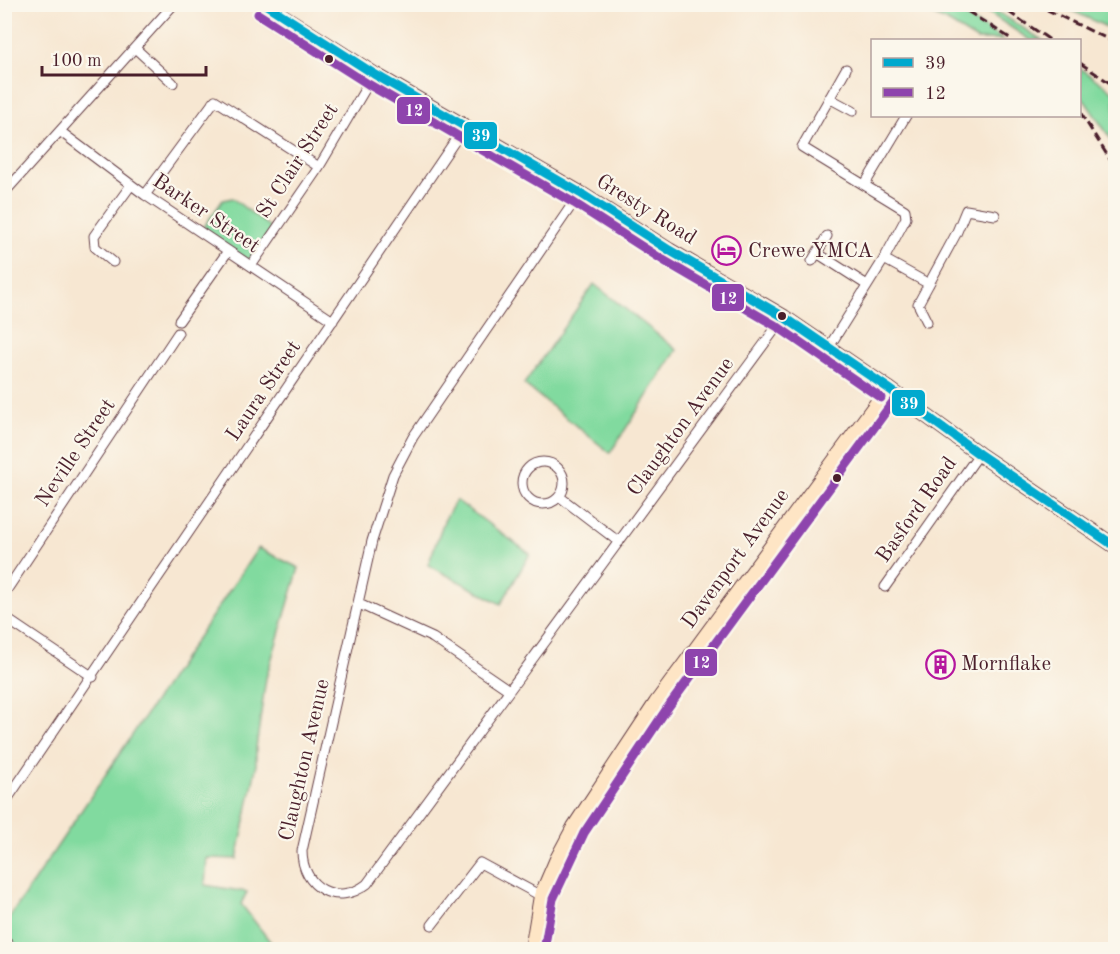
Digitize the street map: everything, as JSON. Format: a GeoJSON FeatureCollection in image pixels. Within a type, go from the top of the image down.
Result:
{"type":"FeatureCollection","features":[{"type":"Feature","properties":{"kind":"main road","name":"Gresty Road"},"geometry":{"type":"LineString","coordinates":[[264,4],[374,74],[580,193],[669,250],[784,318],[1116,547]]}},
{"type":"Feature","properties":{"kind":"main road","name":"Davenport Avenue"},"geometry":{"type":"LineString","coordinates":[[532,950],[541,896],[556,859],[574,827],[631,740],[888,388]]}},
{"type":"Feature","properties":{"kind":"street"},"geometry":{"type":"LineString","coordinates":[[4,193],[136,49],[174,4]]}},
{"type":"Feature","properties":{"kind":"street"},"geometry":{"type":"LineString","coordinates":[[136,49],[173,83]]}},
{"type":"Feature","properties":{"kind":"street"},"geometry":{"type":"LineString","coordinates":[[829,347],[884,259],[906,218],[905,210],[802,147],[846,69]]}},
{"type":"Feature","properties":{"kind":"street","name":"St Clair Street"},"geometry":{"type":"LineString","coordinates":[[251,266],[319,167],[374,74]]}},
{"type":"Feature","properties":{"kind":"street"},"geometry":{"type":"LineString","coordinates":[[829,98],[853,111]]}},
{"type":"Feature","properties":{"kind":"street"},"geometry":{"type":"LineString","coordinates":[[145,195],[215,100],[319,167]]}},
{"type":"Feature","properties":{"kind":"street"},"geometry":{"type":"LineString","coordinates":[[865,184],[905,117]]}},
{"type":"Feature","properties":{"kind":"street","name":"Laura Street"},"geometry":{"type":"LineString","coordinates":[[4,804],[93,677],[465,126]]}},
{"type":"Feature","properties":{"kind":"street","name":"Barker Street"},"geometry":{"type":"LineString","coordinates":[[61,132],[145,195],[333,321]]}},
{"type":"Feature","properties":{"kind":"street"},"geometry":{"type":"LineString","coordinates":[[113,262],[95,247],[94,236],[131,185]]}},
{"type":"Feature","properties":{"kind":"street","name":"Claughton Avenue"},"geometry":{"type":"LineString","coordinates":[[580,193],[413,438],[393,475],[372,541],[302,851],[305,872],[320,888],[341,894],[355,891],[367,884],[784,318]]}},
{"type":"Feature","properties":{"kind":"street"},"geometry":{"type":"LineString","coordinates":[[927,322],[918,304],[956,234],[966,210],[995,215]]}},
{"type":"Feature","properties":{"kind":"street"},"geometry":{"type":"LineString","coordinates":[[827,236],[815,257],[867,285]]}},
{"type":"Feature","properties":{"kind":"street"},"geometry":{"type":"LineString","coordinates":[[179,321],[228,251]]}},
{"type":"Feature","properties":{"kind":"street"},"geometry":{"type":"LineString","coordinates":[[884,259],[929,284]]}},
{"type":"Feature","properties":{"kind":"street","name":"Neville Street"},"geometry":{"type":"LineString","coordinates":[[4,594],[178,333]]}},
{"type":"Feature","properties":{"kind":"street","name":"Basford Road"},"geometry":{"type":"LineString","coordinates":[[885,587],[979,454]]}},
{"type":"Feature","properties":{"kind":"street"},"geometry":{"type":"LineString","coordinates":[[541,462],[554,465],[560,470],[564,483],[560,497],[548,504],[540,505],[532,502],[523,491],[522,478],[525,471],[541,462]]}},
{"type":"Feature","properties":{"kind":"street"},"geometry":{"type":"LineString","coordinates":[[560,497],[619,542]]}},
{"type":"Feature","properties":{"kind":"street"},"geometry":{"type":"LineString","coordinates":[[359,604],[433,638],[509,690]]}},
{"type":"Feature","properties":{"kind":"street"},"geometry":{"type":"LineString","coordinates":[[4,618],[93,677]]}},
{"type":"Feature","properties":{"kind":"street"},"geometry":{"type":"LineString","coordinates":[[432,925],[480,863],[541,896]]}},
{"type":"Feature","properties":{"kind":"street"},"geometry":{"type":"LineString","coordinates":[[4,941],[16,950]]}},
{"type":"Feature","properties":{"kind":"green space"},"geometry":{"type":"Polygon","coordinates":[[[910,5],[947,5],[1002,39],[975,39],[946,21],[910,5]]]}},
{"type":"Feature","properties":{"kind":"green space"},"geometry":{"type":"Polygon","coordinates":[[[977,5],[987,5],[1040,39],[1028,39],[977,5]]]}},
{"type":"Feature","properties":{"kind":"green space"},"geometry":{"type":"Polygon","coordinates":[[[1060,5],[1109,5],[1115,8],[1115,31],[1060,5]]]}},
{"type":"Feature","properties":{"kind":"green space"},"geometry":{"type":"Polygon","coordinates":[[[1081,69],[1115,93],[1115,145],[1081,95],[1081,69]]]}},
{"type":"Feature","properties":{"kind":"green space"},"geometry":{"type":"Polygon","coordinates":[[[232,198],[275,231],[251,266],[200,232],[223,200],[232,198]]]}},
{"type":"Feature","properties":{"kind":"green space"},"geometry":{"type":"Polygon","coordinates":[[[594,284],[677,350],[610,453],[524,384],[594,284]]]}},
{"type":"Feature","properties":{"kind":"green space"},"geometry":{"type":"Polygon","coordinates":[[[456,500],[530,554],[501,604],[428,565],[444,521],[456,500]]]}},
{"type":"Feature","properties":{"kind":"green space"},"geometry":{"type":"Polygon","coordinates":[[[258,548],[299,568],[266,678],[256,748],[256,768],[237,859],[207,858],[205,885],[247,892],[241,904],[276,949],[5,950],[5,924],[258,548]]]}},
{"type":"Feature","properties":{"kind":"railway"},"geometry":{"type":"LineString","coordinates":[[956,4],[1011,39]]}},
{"type":"Feature","properties":{"kind":"railway"},"geometry":{"type":"LineString","coordinates":[[997,4],[1049,39]]}},
{"type":"Feature","properties":{"kind":"railway"},"geometry":{"type":"LineString","coordinates":[[1035,4],[1116,43]]}},
{"type":"Feature","properties":{"kind":"railway"},"geometry":{"type":"LineString","coordinates":[[1081,64],[1116,87]]}},
{"type":"Feature","properties":{"kind":"railway"},"geometry":{"type":"LineString","coordinates":[[1081,114],[1116,169]]}},
{"type":"Feature","properties":{"kind":"transit line","name":"39"},"geometry":{"type":"LineString","coordinates":[[265,4],[374,74],[580,193],[669,250],[784,317],[1116,547]]}},
{"type":"Feature","properties":{"kind":"transit line","name":"12"},"geometry":{"type":"LineString","coordinates":[[258,14],[368,84],[574,203],[663,260],[778,327],[881,398]]}},
{"type":"Feature","properties":{"kind":"transit line","name":"12"},"geometry":{"type":"LineString","coordinates":[[544,950],[553,899],[584,833],[666,710],[898,395]]}},
{"type":"Feature","properties":{"kind":"place","name":"Crewe YMCA"},"geometry":{"type":"Point","coordinates":[727,251]}},
{"type":"Feature","properties":{"kind":"place","name":"Mornflake"},"geometry":{"type":"Point","coordinates":[940,664]}}]}
